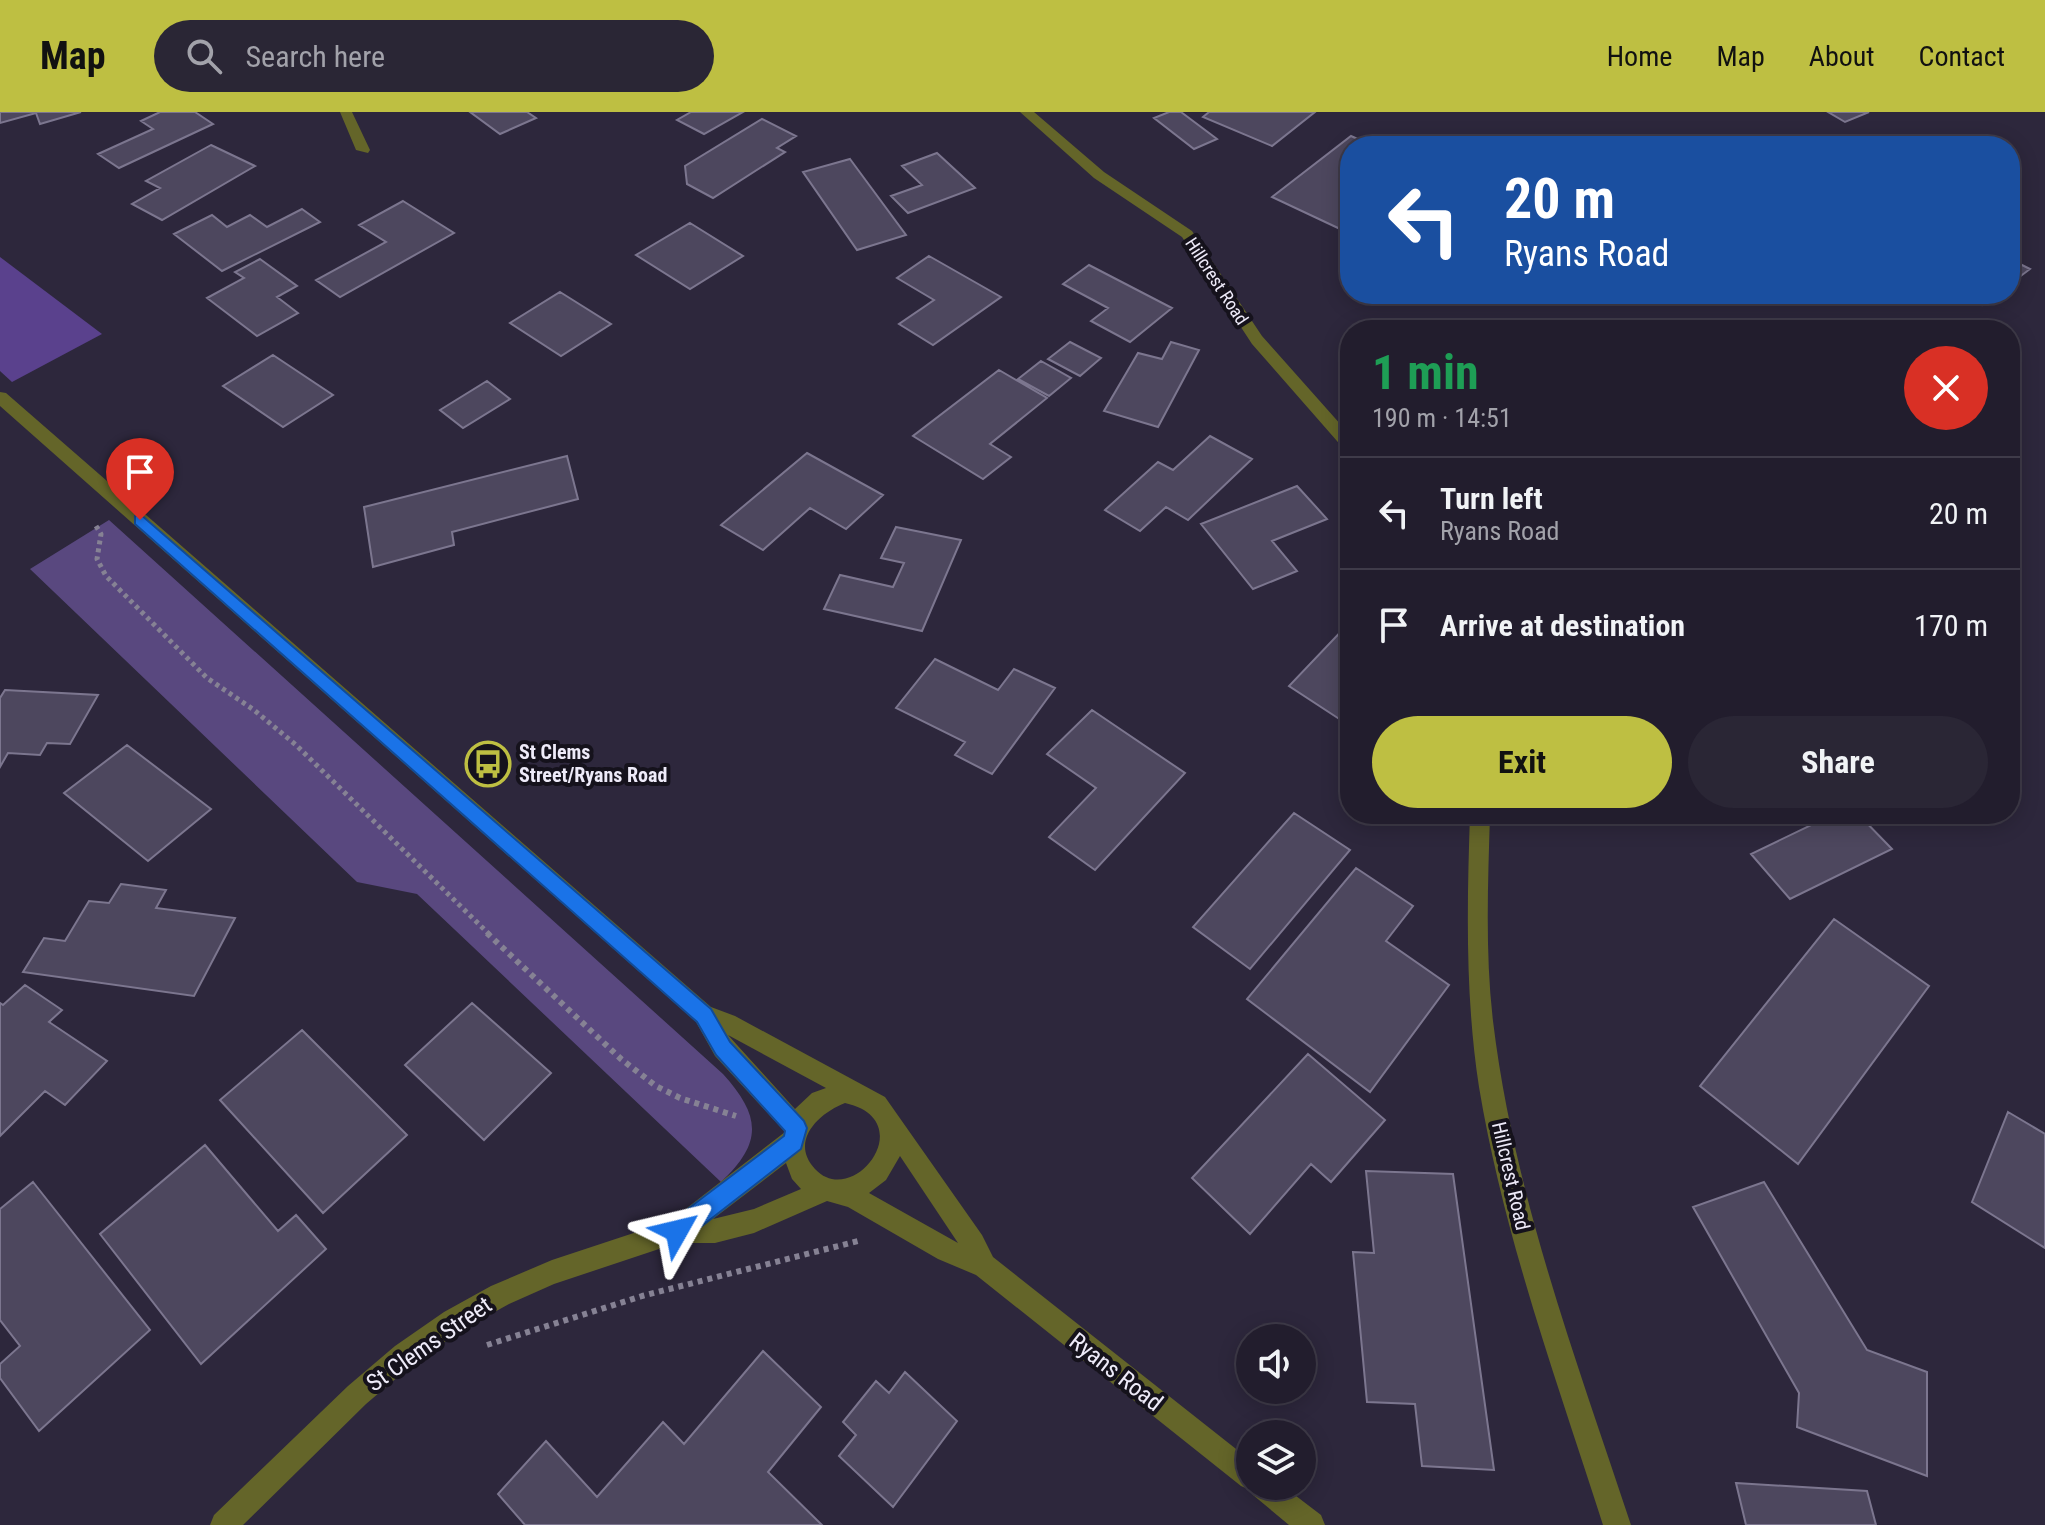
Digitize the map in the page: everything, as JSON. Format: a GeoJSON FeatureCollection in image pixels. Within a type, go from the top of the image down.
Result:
{"type":"FeatureCollection","features":[{"type":"Feature","properties":{"kind":"street"},"geometry":{"type":"LineString","coordinates":[[346,112],[363,150]]}},
{"type":"Feature","properties":{"kind":"street","name":"Hillcrest Road"},"geometry":{"type":"LineString","coordinates":[[1026,112],[1083,163],[1187,234],[1257,340],[1340,434]]}},
{"type":"Feature","properties":{"kind":"street"},"geometry":{"type":"LineString","coordinates":[[0,397],[704,1015],[723,1048],[795,1135]]}},
{"type":"Feature","properties":{"kind":"street","name":"Hillcrest Road"},"geometry":{"type":"LineString","coordinates":[[1480,824],[1478,961],[1490,1077],[1520,1221],[1617,1525]]}},
{"type":"Feature","properties":{"kind":"street"},"geometry":{"type":"LineString","coordinates":[[704,1015],[727,1023],[859,1093],[880,1106],[887,1116],[891,1139],[885,1162],[876,1175],[861,1185],[831,1189],[801,1172],[795,1156],[795,1135],[805,1112],[816,1101],[845,1092],[859,1093]]}},
{"type":"Feature","properties":{"kind":"street","name":"Ryans Road"},"geometry":{"type":"LineString","coordinates":[[887,1116],[921,1171],[973,1244],[984,1266]]}},
{"type":"Feature","properties":{"kind":"street","name":"St Clems Street"},"geometry":{"type":"LineString","coordinates":[[224,1525],[357,1395],[404,1355],[453,1321],[500,1295],[552,1272],[677,1231],[795,1135]]}},
{"type":"Feature","properties":{"kind":"street","name":"St Clems Street"},"geometry":{"type":"LineString","coordinates":[[677,1231],[708,1233],[724,1230],[831,1189]]}},
{"type":"Feature","properties":{"kind":"street","name":"Ryans Road"},"geometry":{"type":"LineString","coordinates":[[831,1189],[880,1209],[954,1254],[984,1266],[1236,1466]]}},
{"type":"Feature","properties":{"kind":"street"},"geometry":{"type":"LineString","coordinates":[[1280,1500],[1311,1525]]}},
{"type":"Feature","properties":{"kind":"path"},"geometry":{"type":"LineString","coordinates":[[96,526],[101,534],[97,559],[101,569],[207,678],[254,710],[296,745],[531,976],[638,1074],[680,1098],[736,1116]]}},
{"type":"Feature","properties":{"kind":"path"},"geometry":{"type":"LineString","coordinates":[[483,1346],[642,1296],[835,1245],[871,1239]]}},
{"type":"Feature","properties":{"kind":"shaded area"},"geometry":{"type":"Polygon","coordinates":[[[0,257],[102,334],[12,382],[0,371],[0,257]]]}},
{"type":"Feature","properties":{"kind":"shaded area"},"geometry":{"type":"Polygon","coordinates":[[[109,520],[723,1074],[744,1103],[752,1128],[745,1154],[721,1182],[417,894],[357,882],[30,569],[109,520]]]}},
{"type":"Feature","properties":{"kind":"building"},"geometry":{"type":"Polygon","coordinates":[[[0,112],[81,112],[40,124],[36,113],[0,123],[0,112]]]}},
{"type":"Feature","properties":{"kind":"building"},"geometry":{"type":"Polygon","coordinates":[[[160,112],[195,112],[213,124],[119,168],[98,154],[153,129],[141,121],[160,112]]]}},
{"type":"Feature","properties":{"kind":"building"},"geometry":{"type":"Polygon","coordinates":[[[470,112],[527,112],[536,118],[500,134],[470,112]]]}},
{"type":"Feature","properties":{"kind":"building"},"geometry":{"type":"Polygon","coordinates":[[[691,112],[743,112],[704,134],[677,120],[691,112]]]}},
{"type":"Feature","properties":{"kind":"building"},"geometry":{"type":"Polygon","coordinates":[[[1169,112],[1181,112],[1217,139],[1194,149],[1154,118],[1169,112]]]}},
{"type":"Feature","properties":{"kind":"building"},"geometry":{"type":"Polygon","coordinates":[[[1209,112],[1315,112],[1272,146],[1203,117],[1209,112]]]}},
{"type":"Feature","properties":{"kind":"building"},"geometry":{"type":"Polygon","coordinates":[[[1828,112],[1869,112],[1845,122],[1828,112]]]}},
{"type":"Feature","properties":{"kind":"building"},"geometry":{"type":"Polygon","coordinates":[[[762,119],[796,136],[777,148],[785,152],[713,198],[687,184],[685,166],[762,119]]]}},
{"type":"Feature","properties":{"kind":"building"},"geometry":{"type":"Polygon","coordinates":[[[1340,144],[1338,228],[1272,197],[1340,144]]]}},
{"type":"Feature","properties":{"kind":"building"},"geometry":{"type":"Polygon","coordinates":[[[211,145],[255,166],[162,220],[132,204],[160,188],[146,181],[211,145]]]}},
{"type":"Feature","properties":{"kind":"building"},"geometry":{"type":"Polygon","coordinates":[[[937,153],[975,188],[908,213],[891,196],[922,185],[902,166],[937,153]]]}},
{"type":"Feature","properties":{"kind":"building"},"geometry":{"type":"Polygon","coordinates":[[[850,159],[906,235],[857,250],[803,172],[850,159]]]}},
{"type":"Feature","properties":{"kind":"building"},"geometry":{"type":"Polygon","coordinates":[[[403,201],[454,233],[340,297],[316,280],[386,242],[359,225],[403,201]]]}},
{"type":"Feature","properties":{"kind":"building"},"geometry":{"type":"Polygon","coordinates":[[[302,209],[320,222],[222,271],[174,234],[212,215],[227,227],[250,215],[267,227],[302,209]]]}},
{"type":"Feature","properties":{"kind":"building"},"geometry":{"type":"Polygon","coordinates":[[[690,223],[743,256],[690,289],[636,255],[690,223]]]}},
{"type":"Feature","properties":{"kind":"building"},"geometry":{"type":"Polygon","coordinates":[[[929,256],[1001,297],[933,345],[899,324],[934,300],[897,278],[929,256]]]}},
{"type":"Feature","properties":{"kind":"building"},"geometry":{"type":"Polygon","coordinates":[[[260,259],[297,286],[277,297],[298,313],[257,336],[207,298],[244,278],[235,272],[260,259]]]}},
{"type":"Feature","properties":{"kind":"building"},"geometry":{"type":"Polygon","coordinates":[[[2020,264],[2030,269],[2020,276],[2020,264]]]}},
{"type":"Feature","properties":{"kind":"building"},"geometry":{"type":"Polygon","coordinates":[[[1089,265],[1172,308],[1130,342],[1091,321],[1108,308],[1063,284],[1089,265]]]}},
{"type":"Feature","properties":{"kind":"building"},"geometry":{"type":"Polygon","coordinates":[[[560,292],[611,324],[561,356],[510,323],[560,292]]]}},
{"type":"Feature","properties":{"kind":"building"},"geometry":{"type":"Polygon","coordinates":[[[1070,342],[1101,358],[1080,376],[1048,359],[1070,342]]]}},
{"type":"Feature","properties":{"kind":"building"},"geometry":{"type":"Polygon","coordinates":[[[1171,342],[1199,350],[1158,427],[1104,411],[1138,353],[1162,359],[1171,342]]]}},
{"type":"Feature","properties":{"kind":"building"},"geometry":{"type":"Polygon","coordinates":[[[273,355],[333,395],[283,427],[223,386],[273,355]]]}},
{"type":"Feature","properties":{"kind":"building"},"geometry":{"type":"Polygon","coordinates":[[[1041,361],[1071,378],[1049,396],[1018,379],[1041,361]]]}},
{"type":"Feature","properties":{"kind":"building"},"geometry":{"type":"Polygon","coordinates":[[[999,370],[1047,398],[990,444],[1011,457],[983,479],[913,436],[999,370]]]}},
{"type":"Feature","properties":{"kind":"building"},"geometry":{"type":"Polygon","coordinates":[[[487,381],[510,399],[463,428],[440,410],[487,381]]]}},
{"type":"Feature","properties":{"kind":"building"},"geometry":{"type":"Polygon","coordinates":[[[1210,436],[1252,459],[1188,520],[1166,507],[1140,531],[1105,510],[1158,462],[1173,470],[1210,436]]]}},
{"type":"Feature","properties":{"kind":"building"},"geometry":{"type":"Polygon","coordinates":[[[807,453],[883,495],[846,529],[810,508],[763,550],[721,525],[807,453]]]}},
{"type":"Feature","properties":{"kind":"building"},"geometry":{"type":"Polygon","coordinates":[[[567,456],[578,499],[452,532],[454,545],[373,567],[364,507],[567,456]]]}},
{"type":"Feature","properties":{"kind":"building"},"geometry":{"type":"Polygon","coordinates":[[[1297,486],[1327,519],[1272,541],[1297,571],[1253,589],[1201,524],[1297,486]]]}},
{"type":"Feature","properties":{"kind":"building"},"geometry":{"type":"Polygon","coordinates":[[[896,527],[961,540],[922,631],[824,609],[840,575],[893,587],[904,563],[881,558],[896,527]]]}},
{"type":"Feature","properties":{"kind":"building"},"geometry":{"type":"Polygon","coordinates":[[[1340,632],[1340,719],[1289,686],[1340,632]]]}},
{"type":"Feature","properties":{"kind":"building"},"geometry":{"type":"Polygon","coordinates":[[[935,659],[998,690],[1014,669],[1055,688],[992,774],[955,755],[965,742],[896,708],[935,659]]]}},
{"type":"Feature","properties":{"kind":"building"},"geometry":{"type":"Polygon","coordinates":[[[5,690],[98,695],[70,744],[47,743],[40,755],[8,753],[0,767],[0,698],[5,690]]]}},
{"type":"Feature","properties":{"kind":"building"},"geometry":{"type":"Polygon","coordinates":[[[1092,710],[1185,773],[1095,870],[1049,837],[1096,788],[1047,754],[1092,710]]]}},
{"type":"Feature","properties":{"kind":"building"},"geometry":{"type":"Polygon","coordinates":[[[127,745],[211,809],[148,861],[64,793],[127,745]]]}},
{"type":"Feature","properties":{"kind":"building"},"geometry":{"type":"Polygon","coordinates":[[[1294,813],[1350,850],[1250,969],[1193,927],[1294,813]]]}},
{"type":"Feature","properties":{"kind":"building"},"geometry":{"type":"Polygon","coordinates":[[[1813,824],[1868,824],[1892,849],[1790,899],[1751,854],[1813,824]]]}},
{"type":"Feature","properties":{"kind":"building"},"geometry":{"type":"Polygon","coordinates":[[[1356,868],[1413,906],[1386,941],[1449,985],[1370,1092],[1247,999],[1356,868]]]}},
{"type":"Feature","properties":{"kind":"building"},"geometry":{"type":"Polygon","coordinates":[[[121,884],[166,890],[156,908],[235,918],[194,996],[23,972],[44,938],[65,941],[89,901],[109,903],[121,884]]]}},
{"type":"Feature","properties":{"kind":"building"},"geometry":{"type":"Polygon","coordinates":[[[1834,919],[1929,986],[1798,1164],[1700,1086],[1834,919]]]}},
{"type":"Feature","properties":{"kind":"building"},"geometry":{"type":"Polygon","coordinates":[[[25,985],[62,1010],[49,1022],[107,1061],[65,1105],[45,1091],[0,1136],[0,1003],[3,1005],[25,985]]]}},
{"type":"Feature","properties":{"kind":"building"},"geometry":{"type":"Polygon","coordinates":[[[472,1003],[551,1073],[484,1140],[405,1065],[472,1003]]]}},
{"type":"Feature","properties":{"kind":"building"},"geometry":{"type":"Polygon","coordinates":[[[302,1030],[407,1135],[323,1213],[220,1100],[302,1030]]]}},
{"type":"Feature","properties":{"kind":"building"},"geometry":{"type":"Polygon","coordinates":[[[1308,1054],[1385,1120],[1331,1182],[1311,1164],[1250,1234],[1192,1178],[1308,1054]]]}},
{"type":"Feature","properties":{"kind":"building"},"geometry":{"type":"Polygon","coordinates":[[[2008,1112],[2045,1134],[2045,1248],[1972,1202],[2008,1112]]]}},
{"type":"Feature","properties":{"kind":"building"},"geometry":{"type":"Polygon","coordinates":[[[205,1145],[278,1231],[296,1215],[326,1249],[201,1364],[100,1234],[205,1145]]]}},
{"type":"Feature","properties":{"kind":"building"},"geometry":{"type":"Polygon","coordinates":[[[1366,1171],[1453,1174],[1494,1470],[1422,1466],[1415,1404],[1367,1402],[1353,1252],[1374,1253],[1366,1171]]]}},
{"type":"Feature","properties":{"kind":"building"},"geometry":{"type":"Polygon","coordinates":[[[33,1182],[150,1330],[39,1431],[0,1378],[0,1364],[20,1346],[0,1320],[0,1209],[33,1182]]]}},
{"type":"Feature","properties":{"kind":"building"},"geometry":{"type":"Polygon","coordinates":[[[1764,1182],[1867,1350],[1927,1372],[1927,1476],[1797,1427],[1799,1393],[1693,1207],[1764,1182]]]}},
{"type":"Feature","properties":{"kind":"building"},"geometry":{"type":"Polygon","coordinates":[[[763,1351],[821,1407],[768,1472],[822,1525],[525,1525],[498,1494],[546,1441],[597,1497],[663,1422],[684,1444],[763,1351]]]}},
{"type":"Feature","properties":{"kind":"building"},"geometry":{"type":"Polygon","coordinates":[[[905,1372],[957,1421],[893,1507],[839,1456],[856,1435],[843,1422],[876,1381],[889,1393],[905,1372]]]}},
{"type":"Feature","properties":{"kind":"building"},"geometry":{"type":"Polygon","coordinates":[[[1736,1483],[1867,1491],[1876,1525],[1746,1525],[1736,1483]]]}},
{"type":"Feature","properties":{"kind":"place","name":"St Clems Street/Ryans Road"},"geometry":{"type":"Point","coordinates":[488,764]}},
{"type":"Feature","properties":{"kind":"route"},"geometry":{"type":"LineString","coordinates":[[140,520],[704,1015],[708,1027],[723,1048],[760,1092],[797,1128],[794,1142],[677,1231]]}}]}
